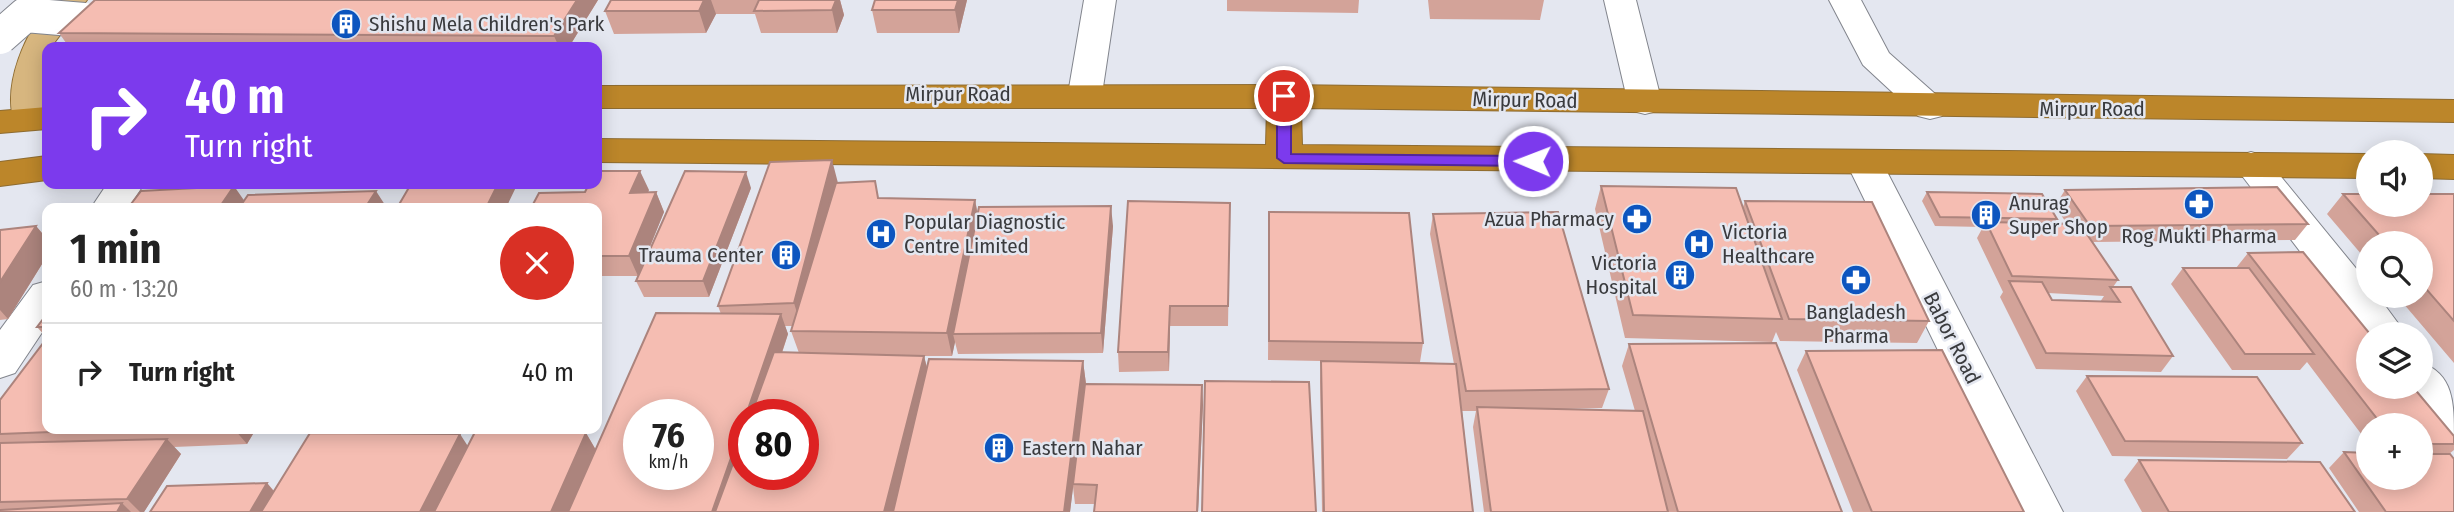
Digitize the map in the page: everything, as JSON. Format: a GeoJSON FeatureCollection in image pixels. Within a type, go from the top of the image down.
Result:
{"type":"FeatureCollection","features":[{"type":"Feature","properties":{"kind":"highway","name":"Mirpur Road"},"geometry":{"type":"LineString","coordinates":[[602,97],[1085,94],[1930,108],[2454,111]]}},
{"type":"Feature","properties":{"kind":"highway"},"geometry":{"type":"LineString","coordinates":[[1284,96],[1284,158]]}},
{"type":"Feature","properties":{"kind":"highway"},"geometry":{"type":"LineString","coordinates":[[602,151],[1865,164],[2356,166]]}},
{"type":"Feature","properties":{"kind":"highway"},"geometry":{"type":"LineString","coordinates":[[2433,166],[2454,167]]}},
{"type":"Feature","properties":{"kind":"highway"},"geometry":{"type":"LineString","coordinates":[[0,174],[42,169]]}},
{"type":"Feature","properties":{"kind":"main road"},"geometry":{"type":"LineString","coordinates":[[25,120],[23,89],[35,43],[51,20],[78,10]]}},
{"type":"Feature","properties":{"kind":"street"},"geometry":{"type":"LineString","coordinates":[[1085,94],[1100,0]]}},
{"type":"Feature","properties":{"kind":"street"},"geometry":{"type":"LineString","coordinates":[[1620,0],[1645,103]]}},
{"type":"Feature","properties":{"kind":"street"},"geometry":{"type":"LineString","coordinates":[[1845,0],[1875,58],[1930,108]]}},
{"type":"Feature","properties":{"kind":"street"},"geometry":{"type":"LineString","coordinates":[[0,37],[25,15],[78,10]]}},
{"type":"Feature","properties":{"kind":"street","name":"Babor Road"},"geometry":{"type":"LineString","coordinates":[[1865,164],[2040,512]]}},
{"type":"Feature","properties":{"kind":"street"},"geometry":{"type":"LineString","coordinates":[[2251,164],[2376,322]]}},
{"type":"Feature","properties":{"kind":"street"},"geometry":{"type":"LineString","coordinates":[[0,362],[42,302]]}},
{"type":"Feature","properties":{"kind":"street"},"geometry":{"type":"LineString","coordinates":[[2433,394],[2454,420]]}},
{"type":"Feature","properties":{"kind":"building","name":"Shishu Mela Children's Park"},"geometry":{"type":"Polygon","coordinates":[[[95,0],[577,0],[554,36],[59,33],[95,0]]]}},
{"type":"Feature","properties":{"kind":"building"},"geometry":{"type":"Polygon","coordinates":[[[611,0],[704,0],[699,11],[605,11],[611,0]]]}},
{"type":"Feature","properties":{"kind":"building"},"geometry":{"type":"Polygon","coordinates":[[[759,0],[836,0],[832,10],[754,11],[759,0]]]}},
{"type":"Feature","properties":{"kind":"building"},"geometry":{"type":"Polygon","coordinates":[[[875,0],[958,0],[955,10],[872,10],[875,0]]]}},
{"type":"Feature","properties":{"kind":"building","name":"Trauma Center"},"geometry":{"type":"Polygon","coordinates":[[[832,160],[794,303],[718,306],[770,162],[832,160]]]}},
{"type":"Feature","properties":{"kind":"building"},"geometry":{"type":"Polygon","coordinates":[[[602,171],[640,171],[630,193],[656,192],[629,256],[602,256],[602,203],[534,203],[539,193],[585,192],[586,189],[602,189],[602,171]]]}},
{"type":"Feature","properties":{"kind":"building"},"geometry":{"type":"Polygon","coordinates":[[[685,171],[746,172],[703,281],[636,281],[685,171]]]}},
{"type":"Feature","properties":{"kind":"building","name":"Popular Diagnostic Centre Limited"},"geometry":{"type":"Polygon","coordinates":[[[875,181],[878,198],[975,200],[947,333],[791,331],[836,183],[875,181]]]}},
{"type":"Feature","properties":{"kind":"building","name":"Victoria Hospital"},"geometry":{"type":"Polygon","coordinates":[[[1601,186],[1736,188],[1782,319],[1633,315],[1601,186]]]}},
{"type":"Feature","properties":{"kind":"building"},"geometry":{"type":"Polygon","coordinates":[[[2277,187],[2308,224],[2090,226],[2065,190],[2277,187]]]}},
{"type":"Feature","properties":{"kind":"building"},"geometry":{"type":"Polygon","coordinates":[[[232,189],[222,203],[132,203],[141,191],[232,189]]]}},
{"type":"Feature","properties":{"kind":"building"},"geometry":{"type":"Polygon","coordinates":[[[408,189],[496,189],[488,203],[400,203],[408,189]]]}},
{"type":"Feature","properties":{"kind":"building"},"geometry":{"type":"Polygon","coordinates":[[[376,191],[368,203],[242,203],[248,195],[376,191]]]}},
{"type":"Feature","properties":{"kind":"building"},"geometry":{"type":"Polygon","coordinates":[[[1927,192],[2042,194],[2057,219],[1940,217],[1927,192]]]}},
{"type":"Feature","properties":{"kind":"building"},"geometry":{"type":"Polygon","coordinates":[[[2343,194],[2356,194],[2356,209],[2343,194]]]}},
{"type":"Feature","properties":{"kind":"building"},"geometry":{"type":"Polygon","coordinates":[[[2433,194],[2454,194],[2454,321],[2433,297],[2433,231],[2375,231],[2363,217],[2433,217],[2433,194]]]}},
{"type":"Feature","properties":{"kind":"building"},"geometry":{"type":"Polygon","coordinates":[[[1128,201],[1230,203],[1228,306],[1170,306],[1168,352],[1118,352],[1128,201]]]}},
{"type":"Feature","properties":{"kind":"building"},"geometry":{"type":"Polygon","coordinates":[[[1745,201],[1872,202],[1929,321],[1789,319],[1745,201]]]}},
{"type":"Feature","properties":{"kind":"building"},"geometry":{"type":"Polygon","coordinates":[[[1111,206],[1101,333],[953,334],[979,207],[1111,206]]]}},
{"type":"Feature","properties":{"kind":"building"},"geometry":{"type":"Polygon","coordinates":[[[1269,212],[1409,213],[1423,343],[1269,341],[1269,212]]]}},
{"type":"Feature","properties":{"kind":"building"},"geometry":{"type":"Polygon","coordinates":[[[1558,212],[1609,389],[1466,391],[1433,214],[1558,212]]]}},
{"type":"Feature","properties":{"kind":"building"},"geometry":{"type":"Polygon","coordinates":[[[1986,222],[2080,224],[2118,280],[2012,276],[1986,222]]]}},
{"type":"Feature","properties":{"kind":"building"},"geometry":{"type":"Polygon","coordinates":[[[36,226],[0,282],[0,230],[36,226]]]}},
{"type":"Feature","properties":{"kind":"building"},"geometry":{"type":"Polygon","coordinates":[[[2303,252],[2360,322],[2356,322],[2356,392],[2248,253],[2303,252]]]}},
{"type":"Feature","properties":{"kind":"building"},"geometry":{"type":"Polygon","coordinates":[[[2183,268],[2249,268],[2314,354],[2245,354],[2183,268]]]}},
{"type":"Feature","properties":{"kind":"building"},"geometry":{"type":"Polygon","coordinates":[[[2009,281],[2042,282],[2052,300],[2120,302],[2110,287],[2131,287],[2173,356],[2046,353],[2009,281]]]}},
{"type":"Feature","properties":{"kind":"building"},"geometry":{"type":"Polygon","coordinates":[[[656,313],[781,314],[752,399],[728,399],[728,466],[712,512],[568,512],[656,313]]]}},
{"type":"Feature","properties":{"kind":"building"},"geometry":{"type":"Polygon","coordinates":[[[1776,343],[1842,512],[1678,512],[1629,344],[1776,343]]]}},
{"type":"Feature","properties":{"kind":"building"},"geometry":{"type":"Polygon","coordinates":[[[42,345],[42,432],[0,434],[0,400],[42,345]]]}},
{"type":"Feature","properties":{"kind":"building"},"geometry":{"type":"Polygon","coordinates":[[[1942,350],[2024,512],[1872,512],[1806,351],[1942,350]]]}},
{"type":"Feature","properties":{"kind":"building"},"geometry":{"type":"Polygon","coordinates":[[[774,352],[924,356],[884,512],[715,512],[728,477],[728,490],[819,490],[819,399],[757,399],[774,352]]]}},
{"type":"Feature","properties":{"kind":"building","name":"Eastern Nahar"},"geometry":{"type":"Polygon","coordinates":[[[929,359],[1083,361],[1064,512],[893,512],[929,359]]]}},
{"type":"Feature","properties":{"kind":"building"},"geometry":{"type":"Polygon","coordinates":[[[1321,361],[1456,364],[1473,512],[1324,512],[1321,361]]]}},
{"type":"Feature","properties":{"kind":"building"},"geometry":{"type":"Polygon","coordinates":[[[2087,376],[2257,377],[2302,443],[2125,441],[2087,376]]]}},
{"type":"Feature","properties":{"kind":"building"},"geometry":{"type":"Polygon","coordinates":[[[1205,381],[1309,382],[1316,512],[1202,512],[1205,381]]]}},
{"type":"Feature","properties":{"kind":"building"},"geometry":{"type":"Polygon","coordinates":[[[1085,384],[1202,385],[1197,512],[1094,512],[1097,485],[1073,484],[1085,384]]]}},
{"type":"Feature","properties":{"kind":"building"},"geometry":{"type":"Polygon","coordinates":[[[2362,399],[2423,399],[2454,436],[2454,444],[2433,444],[2433,413],[2373,413],[2362,399]]]}},
{"type":"Feature","properties":{"kind":"building"},"geometry":{"type":"Polygon","coordinates":[[[1477,407],[1643,411],[1668,512],[1491,512],[1477,407]]]}},
{"type":"Feature","properties":{"kind":"building"},"geometry":{"type":"Polygon","coordinates":[[[309,434],[460,434],[420,512],[261,512],[309,434]]]}},
{"type":"Feature","properties":{"kind":"building"},"geometry":{"type":"Polygon","coordinates":[[[474,434],[586,434],[551,512],[434,512],[474,434]]]}},
{"type":"Feature","properties":{"kind":"building"},"geometry":{"type":"Polygon","coordinates":[[[167,439],[127,499],[0,502],[0,443],[167,439]]]}},
{"type":"Feature","properties":{"kind":"building"},"geometry":{"type":"Polygon","coordinates":[[[2344,452],[2356,452],[2356,469],[2344,452]]]}},
{"type":"Feature","properties":{"kind":"building"},"geometry":{"type":"Polygon","coordinates":[[[2433,454],[2450,454],[2454,459],[2454,512],[2386,512],[2371,490],[2433,490],[2433,454]]]}},
{"type":"Feature","properties":{"kind":"building"},"geometry":{"type":"Polygon","coordinates":[[[2139,460],[2320,462],[2355,512],[2169,512],[2139,460]]]}},
{"type":"Feature","properties":{"kind":"building"},"geometry":{"type":"Polygon","coordinates":[[[267,483],[250,512],[150,512],[167,486],[267,483]]]}},
{"type":"Feature","properties":{"kind":"building"},"geometry":{"type":"Polygon","coordinates":[[[122,503],[117,512],[0,512],[0,510],[122,503]]]}},
{"type":"Feature","properties":{"kind":"place","name":"Shishu Mela Children's Park"},"geometry":{"type":"Point","coordinates":[346,24]}},
{"type":"Feature","properties":{"kind":"place","name":"Rog Mukti Pharma"},"geometry":{"type":"Point","coordinates":[2199,204]}},
{"type":"Feature","properties":{"kind":"place","name":"Anurag Super Shop"},"geometry":{"type":"Point","coordinates":[1986,215]}},
{"type":"Feature","properties":{"kind":"place","name":"Azua Pharmacy"},"geometry":{"type":"Point","coordinates":[1637,219]}},
{"type":"Feature","properties":{"kind":"place","name":"Popular Diagnostic Centre Limited"},"geometry":{"type":"Point","coordinates":[881,234]}},
{"type":"Feature","properties":{"kind":"place","name":"Victoria Healthcare"},"geometry":{"type":"Point","coordinates":[1699,244]}},
{"type":"Feature","properties":{"kind":"place","name":"Trauma Center"},"geometry":{"type":"Point","coordinates":[786,255]}},
{"type":"Feature","properties":{"kind":"place","name":"Victoria Hospital"},"geometry":{"type":"Point","coordinates":[1680,275]}},
{"type":"Feature","properties":{"kind":"place","name":"Bangladesh Pharma"},"geometry":{"type":"Point","coordinates":[1856,280]}},
{"type":"Feature","properties":{"kind":"place","name":"Eastern Nahar"},"geometry":{"type":"Point","coordinates":[999,448]}},
{"type":"Feature","properties":{"kind":"route"},"geometry":{"type":"LineString","coordinates":[[1284,96],[1284,158],[1533,161]]}}]}
